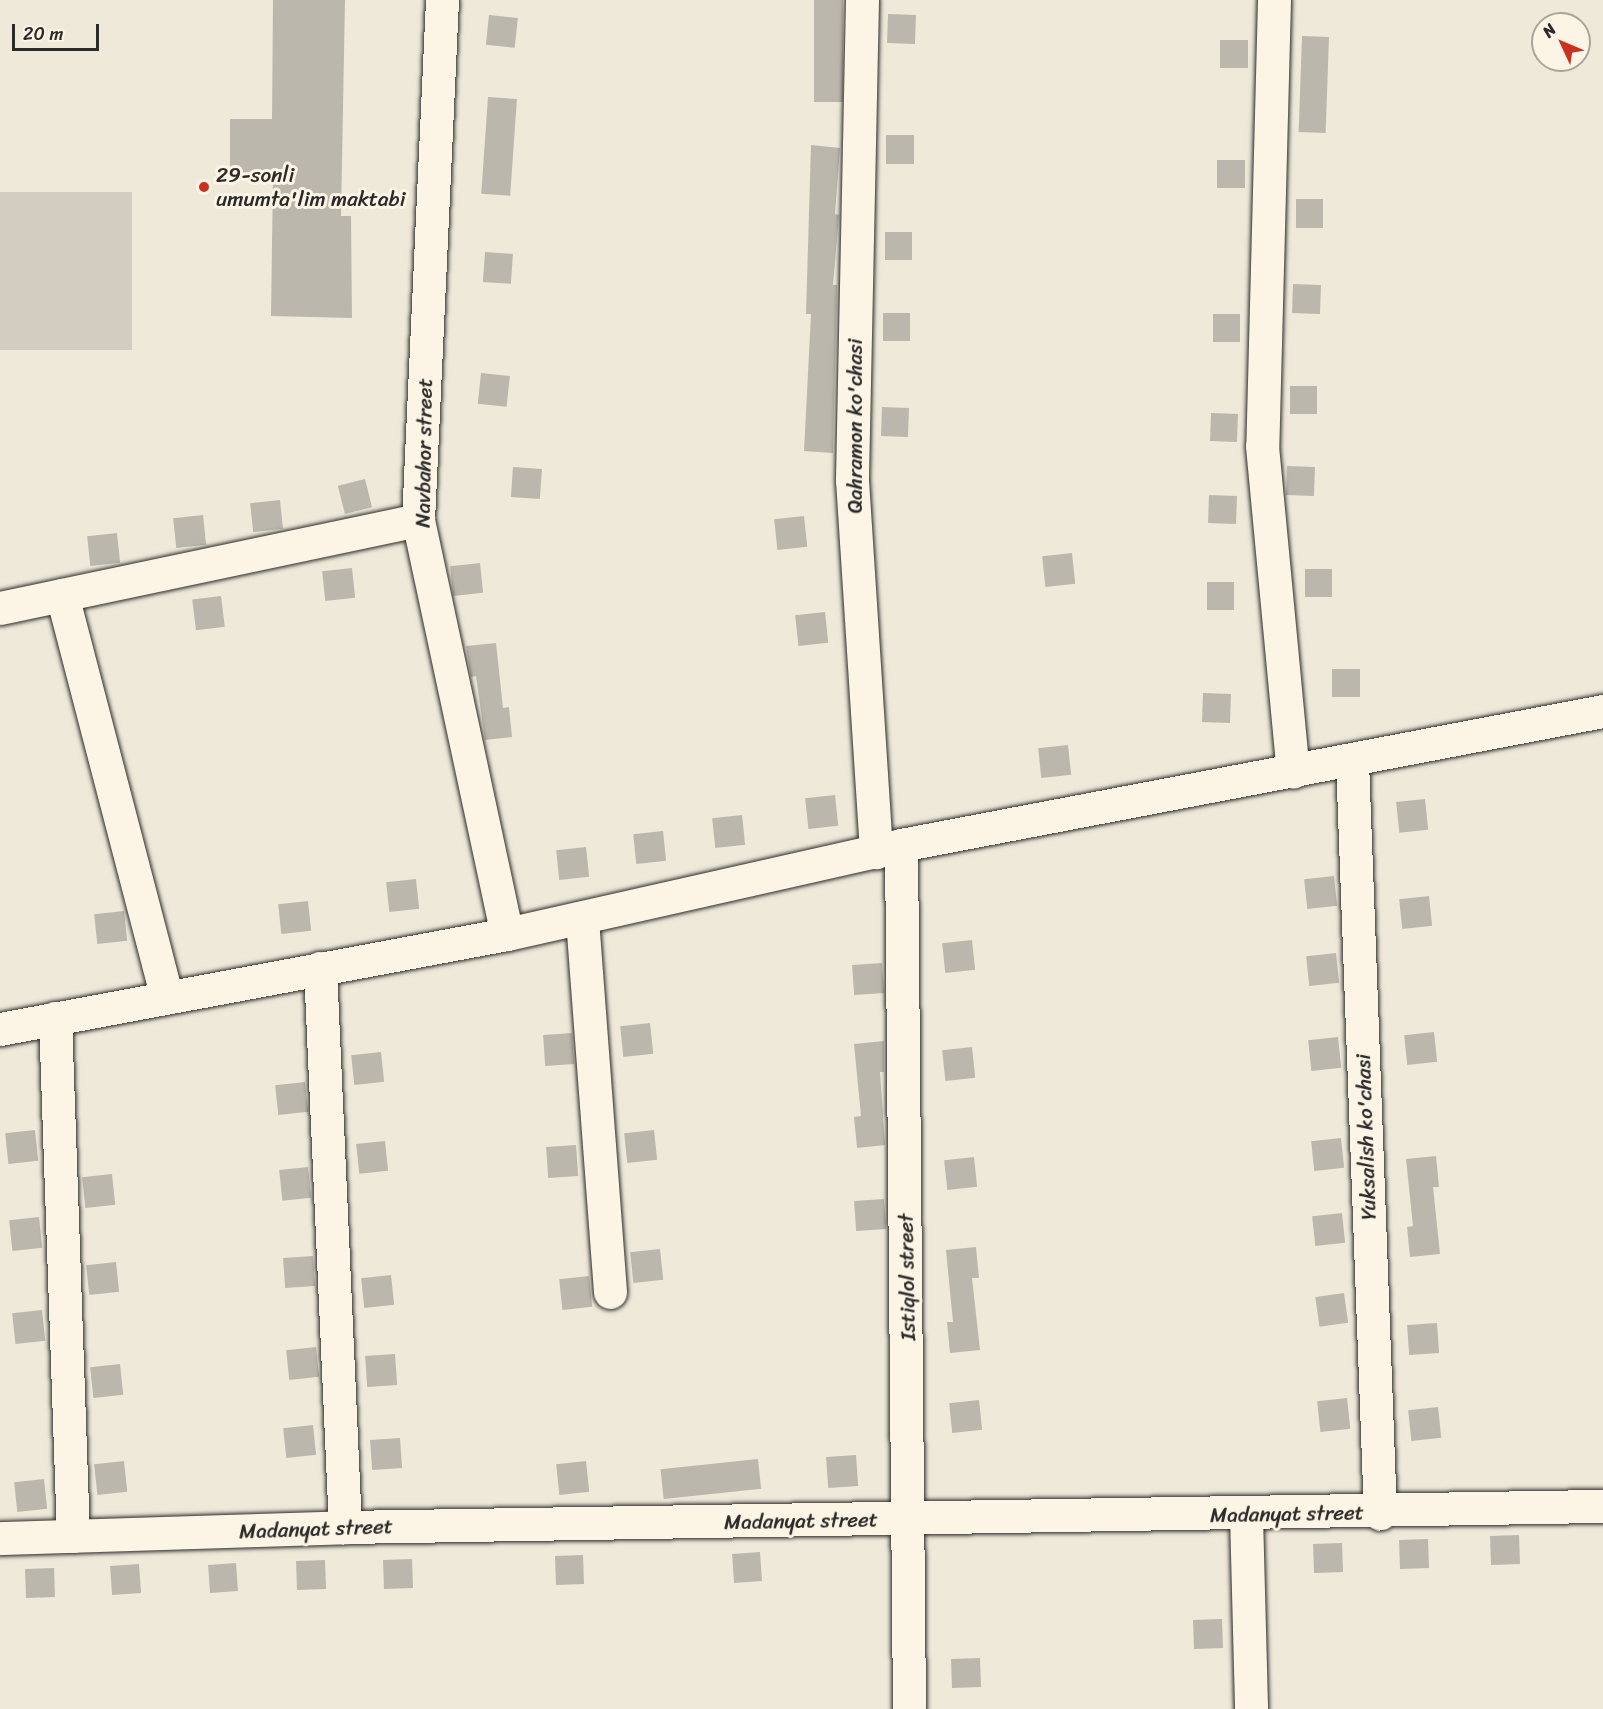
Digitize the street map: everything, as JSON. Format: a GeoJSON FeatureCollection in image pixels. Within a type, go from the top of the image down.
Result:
{"type":"FeatureCollection","features":[{"type":"Feature","properties":{"kind":"street","name":"Navbahor street"},"geometry":{"type":"LineString","coordinates":[[442,0],[418,520],[507,934]]}},
{"type":"Feature","properties":{"kind":"street","name":"Qahramon ko'chasi"},"geometry":{"type":"LineString","coordinates":[[862,0],[852,480],[888,849]]}},
{"type":"Feature","properties":{"kind":"street"},"geometry":{"type":"LineString","coordinates":[[1274,0],[1262,446],[1293,772]]}},
{"type":"Feature","properties":{"kind":"street"},"geometry":{"type":"LineString","coordinates":[[0,608],[418,520]]}},
{"type":"Feature","properties":{"kind":"street"},"geometry":{"type":"LineString","coordinates":[[62,595],[167,997]]}},
{"type":"Feature","properties":{"kind":"street"},"geometry":{"type":"LineString","coordinates":[[0,1029],[507,934],[888,849],[1603,711]]}},
{"type":"Feature","properties":{"kind":"street","name":"Yuksalish ko'chasi"},"geometry":{"type":"LineString","coordinates":[[1352,761],[1380,1513]]}},
{"type":"Feature","properties":{"kind":"street","name":"Istiqlol street"},"geometry":{"type":"LineString","coordinates":[[888,849],[910,1520],[909,1709]]}},
{"type":"Feature","properties":{"kind":"street"},"geometry":{"type":"LineString","coordinates":[[582,919],[610,1292]]}},
{"type":"Feature","properties":{"kind":"street"},"geometry":{"type":"LineString","coordinates":[[320,968],[345,1527]]}},
{"type":"Feature","properties":{"kind":"street"},"geometry":{"type":"LineString","coordinates":[[54,1018],[73,1536]]}},
{"type":"Feature","properties":{"kind":"street","name":"Madanyat street"},"geometry":{"type":"LineString","coordinates":[[0,1538],[345,1527],[1380,1513],[1603,1506]]}},
{"type":"Feature","properties":{"kind":"street"},"geometry":{"type":"LineString","coordinates":[[1246,1515],[1251,1709]]}},
{"type":"Feature","properties":{"kind":"shaded area"},"geometry":{"type":"Polygon","coordinates":[[[0,192],[132,192],[132,350],[0,350],[0,192]]]}},
{"type":"Feature","properties":{"kind":"building"},"geometry":{"type":"Polygon","coordinates":[[[273,0],[345,0],[341,216],[351,216],[352,318],[271,316],[273,176],[230,176],[230,119],[272,119],[273,0]]]}},
{"type":"Feature","properties":{"kind":"building"},"geometry":{"type":"Polygon","coordinates":[[[814,0],[843,0],[843,102],[814,102],[814,0]]]}},
{"type":"Feature","properties":{"kind":"building"},"geometry":{"type":"Polygon","coordinates":[[[888,14],[916,15],[915,44],[887,43],[888,14]]]}},
{"type":"Feature","properties":{"kind":"building"},"geometry":{"type":"Polygon","coordinates":[[[489,15],[518,18],[515,48],[486,45],[489,15]]]}},
{"type":"Feature","properties":{"kind":"building"},"geometry":{"type":"Polygon","coordinates":[[[1302,36],[1329,37],[1326,133],[1299,132],[1302,36]]]}},
{"type":"Feature","properties":{"kind":"building"},"geometry":{"type":"Polygon","coordinates":[[[1220,40],[1248,40],[1248,68],[1220,68],[1220,40]]]}},
{"type":"Feature","properties":{"kind":"building"},"geometry":{"type":"Polygon","coordinates":[[[488,97],[517,99],[510,196],[481,194],[488,97]]]}},
{"type":"Feature","properties":{"kind":"building"},"geometry":{"type":"Polygon","coordinates":[[[886,135],[914,135],[914,164],[886,164],[886,135]]]}},
{"type":"Feature","properties":{"kind":"building"},"geometry":{"type":"Polygon","coordinates":[[[811,145],[840,148],[835,214],[839,215],[833,285],[837,285],[833,453],[804,451],[811,314],[806,314],[811,145]]]}},
{"type":"Feature","properties":{"kind":"building"},"geometry":{"type":"Polygon","coordinates":[[[1217,160],[1245,160],[1245,188],[1217,188],[1217,160]]]}},
{"type":"Feature","properties":{"kind":"building"},"geometry":{"type":"Polygon","coordinates":[[[1296,199],[1323,199],[1323,228],[1296,228],[1296,199]]]}},
{"type":"Feature","properties":{"kind":"building"},"geometry":{"type":"Polygon","coordinates":[[[885,232],[912,232],[912,260],[885,260],[885,232]]]}},
{"type":"Feature","properties":{"kind":"building"},"geometry":{"type":"Polygon","coordinates":[[[485,252],[513,254],[511,284],[483,282],[485,252]]]}},
{"type":"Feature","properties":{"kind":"building"},"geometry":{"type":"Polygon","coordinates":[[[1293,284],[1321,285],[1320,314],[1292,313],[1293,284]]]}},
{"type":"Feature","properties":{"kind":"building"},"geometry":{"type":"Polygon","coordinates":[[[883,313],[910,313],[910,341],[883,341],[883,313]]]}},
{"type":"Feature","properties":{"kind":"building"},"geometry":{"type":"Polygon","coordinates":[[[1213,314],[1240,314],[1240,342],[1213,342],[1213,314]]]}},
{"type":"Feature","properties":{"kind":"building"},"geometry":{"type":"Polygon","coordinates":[[[481,373],[510,376],[507,407],[478,404],[481,373]]]}},
{"type":"Feature","properties":{"kind":"building"},"geometry":{"type":"Polygon","coordinates":[[[1290,386],[1317,386],[1317,414],[1290,414],[1290,386]]]}},
{"type":"Feature","properties":{"kind":"building"},"geometry":{"type":"Polygon","coordinates":[[[882,407],[909,408],[908,437],[881,436],[882,407]]]}},
{"type":"Feature","properties":{"kind":"building"},"geometry":{"type":"Polygon","coordinates":[[[1211,413],[1238,414],[1237,442],[1210,441],[1211,413]]]}},
{"type":"Feature","properties":{"kind":"building"},"geometry":{"type":"Polygon","coordinates":[[[1287,466],[1315,467],[1314,496],[1286,495],[1287,466]]]}},
{"type":"Feature","properties":{"kind":"building"},"geometry":{"type":"Polygon","coordinates":[[[513,467],[542,469],[540,499],[511,497],[513,467]]]}},
{"type":"Feature","properties":{"kind":"building"},"geometry":{"type":"Polygon","coordinates":[[[365,479],[372,507],[345,514],[338,486],[365,479]]]}},
{"type":"Feature","properties":{"kind":"building"},"geometry":{"type":"Polygon","coordinates":[[[1209,495],[1237,496],[1236,524],[1208,523],[1209,495]]]}},
{"type":"Feature","properties":{"kind":"building"},"geometry":{"type":"Polygon","coordinates":[[[280,500],[283,529],[253,532],[250,503],[280,500]]]}},
{"type":"Feature","properties":{"kind":"building"},"geometry":{"type":"Polygon","coordinates":[[[203,515],[206,545],[176,548],[173,518],[203,515]]]}},
{"type":"Feature","properties":{"kind":"building"},"geometry":{"type":"Polygon","coordinates":[[[804,516],[807,547],[777,550],[774,519],[804,516]]]}},
{"type":"Feature","properties":{"kind":"building"},"geometry":{"type":"Polygon","coordinates":[[[117,533],[120,563],[90,566],[87,536],[117,533]]]}},
{"type":"Feature","properties":{"kind":"building"},"geometry":{"type":"Polygon","coordinates":[[[1072,553],[1075,584],[1045,587],[1042,556],[1072,553]]]}},
{"type":"Feature","properties":{"kind":"building"},"geometry":{"type":"Polygon","coordinates":[[[480,563],[483,593],[453,596],[450,566],[480,563]]]}},
{"type":"Feature","properties":{"kind":"building"},"geometry":{"type":"Polygon","coordinates":[[[352,568],[355,598],[325,601],[322,571],[352,568]]]}},
{"type":"Feature","properties":{"kind":"building"},"geometry":{"type":"Polygon","coordinates":[[[1305,569],[1332,569],[1332,597],[1305,597],[1305,569]]]}},
{"type":"Feature","properties":{"kind":"building"},"geometry":{"type":"Polygon","coordinates":[[[1207,582],[1234,582],[1234,610],[1207,610],[1207,582]]]}},
{"type":"Feature","properties":{"kind":"building"},"geometry":{"type":"Polygon","coordinates":[[[221,596],[225,627],[196,630],[192,600],[221,596]]]}},
{"type":"Feature","properties":{"kind":"building"},"geometry":{"type":"Polygon","coordinates":[[[825,612],[828,643],[798,646],[795,615],[825,612]]]}},
{"type":"Feature","properties":{"kind":"building"},"geometry":{"type":"Polygon","coordinates":[[[496,643],[503,708],[509,707],[512,737],[485,740],[476,676],[471,677],[466,646],[496,643]]]}},
{"type":"Feature","properties":{"kind":"building"},"geometry":{"type":"Polygon","coordinates":[[[1332,669],[1360,669],[1360,697],[1332,697],[1332,669]]]}},
{"type":"Feature","properties":{"kind":"building"},"geometry":{"type":"Polygon","coordinates":[[[1203,693],[1231,694],[1230,723],[1202,722],[1203,693]]]}},
{"type":"Feature","properties":{"kind":"building"},"geometry":{"type":"Polygon","coordinates":[[[1068,745],[1071,775],[1041,778],[1038,748],[1068,745]]]}},
{"type":"Feature","properties":{"kind":"building"},"geometry":{"type":"Polygon","coordinates":[[[835,795],[838,826],[808,829],[805,798],[835,795]]]}},
{"type":"Feature","properties":{"kind":"building"},"geometry":{"type":"Polygon","coordinates":[[[1425,799],[1428,830],[1399,833],[1396,802],[1425,799]]]}},
{"type":"Feature","properties":{"kind":"building"},"geometry":{"type":"Polygon","coordinates":[[[742,815],[745,845],[715,848],[712,818],[742,815]]]}},
{"type":"Feature","properties":{"kind":"building"},"geometry":{"type":"Polygon","coordinates":[[[663,831],[666,861],[636,864],[633,834],[663,831]]]}},
{"type":"Feature","properties":{"kind":"building"},"geometry":{"type":"Polygon","coordinates":[[[586,847],[589,877],[559,880],[556,850],[586,847]]]}},
{"type":"Feature","properties":{"kind":"building"},"geometry":{"type":"Polygon","coordinates":[[[1334,876],[1337,906],[1307,909],[1304,879],[1334,876]]]}},
{"type":"Feature","properties":{"kind":"building"},"geometry":{"type":"Polygon","coordinates":[[[416,879],[419,909],[389,912],[386,882],[416,879]]]}},
{"type":"Feature","properties":{"kind":"building"},"geometry":{"type":"Polygon","coordinates":[[[1429,896],[1432,926],[1402,929],[1399,899],[1429,896]]]}},
{"type":"Feature","properties":{"kind":"building"},"geometry":{"type":"Polygon","coordinates":[[[308,901],[311,931],[281,934],[278,904],[308,901]]]}},
{"type":"Feature","properties":{"kind":"building"},"geometry":{"type":"Polygon","coordinates":[[[124,911],[127,941],[97,944],[94,914],[124,911]]]}},
{"type":"Feature","properties":{"kind":"building"},"geometry":{"type":"Polygon","coordinates":[[[972,940],[975,970],[945,973],[942,943],[972,940]]]}},
{"type":"Feature","properties":{"kind":"building"},"geometry":{"type":"Polygon","coordinates":[[[1336,953],[1339,983],[1309,986],[1306,956],[1336,953]]]}},
{"type":"Feature","properties":{"kind":"building"},"geometry":{"type":"Polygon","coordinates":[[[882,963],[884,993],[854,995],[852,965],[882,963]]]}},
{"type":"Feature","properties":{"kind":"building"},"geometry":{"type":"Polygon","coordinates":[[[650,1023],[653,1054],[623,1057],[620,1026],[650,1023]]]}},
{"type":"Feature","properties":{"kind":"building"},"geometry":{"type":"Polygon","coordinates":[[[1434,1032],[1437,1062],[1407,1065],[1404,1035],[1434,1032]]]}},
{"type":"Feature","properties":{"kind":"building"},"geometry":{"type":"Polygon","coordinates":[[[572,1033],[574,1064],[545,1066],[543,1035],[572,1033]]]}},
{"type":"Feature","properties":{"kind":"building"},"geometry":{"type":"Polygon","coordinates":[[[1338,1037],[1341,1068],[1311,1071],[1308,1040],[1338,1037]]]}},
{"type":"Feature","properties":{"kind":"building"},"geometry":{"type":"Polygon","coordinates":[[[884,1041],[884,1072],[880,1072],[885,1145],[857,1148],[854,1117],[861,1116],[854,1044],[884,1041]]]}},
{"type":"Feature","properties":{"kind":"building"},"geometry":{"type":"Polygon","coordinates":[[[972,1047],[975,1078],[945,1081],[942,1050],[972,1047]]]}},
{"type":"Feature","properties":{"kind":"building"},"geometry":{"type":"Polygon","coordinates":[[[381,1052],[384,1082],[354,1085],[351,1055],[381,1052]]]}},
{"type":"Feature","properties":{"kind":"building"},"geometry":{"type":"Polygon","coordinates":[[[305,1082],[308,1112],[278,1115],[275,1085],[305,1082]]]}},
{"type":"Feature","properties":{"kind":"building"},"geometry":{"type":"Polygon","coordinates":[[[35,1130],[38,1161],[8,1164],[5,1133],[35,1130]]]}},
{"type":"Feature","properties":{"kind":"building"},"geometry":{"type":"Polygon","coordinates":[[[654,1130],[657,1160],[627,1163],[624,1133],[654,1130]]]}},
{"type":"Feature","properties":{"kind":"building"},"geometry":{"type":"Polygon","coordinates":[[[1341,1138],[1344,1168],[1314,1171],[1311,1141],[1341,1138]]]}},
{"type":"Feature","properties":{"kind":"building"},"geometry":{"type":"Polygon","coordinates":[[[385,1141],[388,1171],[359,1174],[356,1144],[385,1141]]]}},
{"type":"Feature","properties":{"kind":"building"},"geometry":{"type":"Polygon","coordinates":[[[576,1145],[578,1176],[548,1178],[546,1147],[576,1145]]]}},
{"type":"Feature","properties":{"kind":"building"},"geometry":{"type":"Polygon","coordinates":[[[1436,1156],[1439,1187],[1433,1187],[1440,1254],[1410,1257],[1407,1227],[1413,1226],[1406,1159],[1436,1156]]]}},
{"type":"Feature","properties":{"kind":"building"},"geometry":{"type":"Polygon","coordinates":[[[974,1157],[977,1187],[947,1190],[944,1160],[974,1157]]]}},
{"type":"Feature","properties":{"kind":"building"},"geometry":{"type":"Polygon","coordinates":[[[308,1167],[311,1198],[282,1201],[279,1170],[308,1167]]]}},
{"type":"Feature","properties":{"kind":"building"},"geometry":{"type":"Polygon","coordinates":[[[112,1174],[115,1205],[85,1208],[82,1177],[112,1174]]]}},
{"type":"Feature","properties":{"kind":"building"},"geometry":{"type":"Polygon","coordinates":[[[884,1199],[886,1229],[856,1231],[854,1201],[884,1199]]]}},
{"type":"Feature","properties":{"kind":"building"},"geometry":{"type":"Polygon","coordinates":[[[1342,1213],[1345,1243],[1315,1246],[1312,1216],[1342,1213]]]}},
{"type":"Feature","properties":{"kind":"building"},"geometry":{"type":"Polygon","coordinates":[[[39,1217],[42,1248],[12,1251],[9,1220],[39,1217]]]}},
{"type":"Feature","properties":{"kind":"building"},"geometry":{"type":"Polygon","coordinates":[[[976,1247],[979,1278],[972,1278],[980,1350],[950,1353],[947,1322],[953,1322],[946,1250],[976,1247]]]}},
{"type":"Feature","properties":{"kind":"building"},"geometry":{"type":"Polygon","coordinates":[[[660,1249],[663,1280],[633,1283],[630,1252],[660,1249]]]}},
{"type":"Feature","properties":{"kind":"building"},"geometry":{"type":"Polygon","coordinates":[[[313,1256],[315,1286],[285,1288],[283,1258],[313,1256]]]}},
{"type":"Feature","properties":{"kind":"building"},"geometry":{"type":"Polygon","coordinates":[[[116,1262],[119,1292],[89,1295],[86,1265],[116,1262]]]}},
{"type":"Feature","properties":{"kind":"building"},"geometry":{"type":"Polygon","coordinates":[[[391,1275],[394,1305],[364,1308],[361,1278],[391,1275]]]}},
{"type":"Feature","properties":{"kind":"building"},"geometry":{"type":"Polygon","coordinates":[[[589,1276],[592,1307],[562,1310],[559,1279],[589,1276]]]}},
{"type":"Feature","properties":{"kind":"building"},"geometry":{"type":"Polygon","coordinates":[[[1344,1293],[1348,1323],[1319,1327],[1315,1297],[1344,1293]]]}},
{"type":"Feature","properties":{"kind":"building"},"geometry":{"type":"Polygon","coordinates":[[[42,1310],[45,1341],[15,1344],[12,1313],[42,1310]]]}},
{"type":"Feature","properties":{"kind":"building"},"geometry":{"type":"Polygon","coordinates":[[[1437,1323],[1439,1353],[1409,1355],[1407,1325],[1437,1323]]]}},
{"type":"Feature","properties":{"kind":"building"},"geometry":{"type":"Polygon","coordinates":[[[316,1347],[319,1377],[289,1380],[286,1350],[316,1347]]]}},
{"type":"Feature","properties":{"kind":"building"},"geometry":{"type":"Polygon","coordinates":[[[395,1354],[397,1385],[367,1387],[365,1356],[395,1354]]]}},
{"type":"Feature","properties":{"kind":"building"},"geometry":{"type":"Polygon","coordinates":[[[120,1364],[123,1395],[93,1398],[90,1367],[120,1364]]]}},
{"type":"Feature","properties":{"kind":"building"},"geometry":{"type":"Polygon","coordinates":[[[1347,1398],[1350,1429],[1320,1432],[1317,1401],[1347,1398]]]}},
{"type":"Feature","properties":{"kind":"building"},"geometry":{"type":"Polygon","coordinates":[[[979,1400],[982,1430],[952,1433],[949,1403],[979,1400]]]}},
{"type":"Feature","properties":{"kind":"building"},"geometry":{"type":"Polygon","coordinates":[[[1438,1407],[1441,1438],[1411,1441],[1408,1410],[1438,1407]]]}},
{"type":"Feature","properties":{"kind":"building"},"geometry":{"type":"Polygon","coordinates":[[[313,1425],[316,1455],[286,1458],[283,1428],[313,1425]]]}},
{"type":"Feature","properties":{"kind":"building"},"geometry":{"type":"Polygon","coordinates":[[[400,1438],[402,1468],[372,1470],[370,1440],[400,1438]]]}},
{"type":"Feature","properties":{"kind":"building"},"geometry":{"type":"Polygon","coordinates":[[[856,1455],[858,1486],[828,1488],[826,1457],[856,1455]]]}},
{"type":"Feature","properties":{"kind":"building"},"geometry":{"type":"Polygon","coordinates":[[[758,1459],[761,1489],[664,1499],[661,1469],[758,1459]]]}},
{"type":"Feature","properties":{"kind":"building"},"geometry":{"type":"Polygon","coordinates":[[[124,1461],[127,1492],[97,1495],[94,1464],[124,1461]]]}},
{"type":"Feature","properties":{"kind":"building"},"geometry":{"type":"Polygon","coordinates":[[[586,1461],[589,1492],[559,1495],[556,1464],[586,1461]]]}},
{"type":"Feature","properties":{"kind":"building"},"geometry":{"type":"Polygon","coordinates":[[[44,1479],[47,1509],[17,1512],[14,1482],[44,1479]]]}},
{"type":"Feature","properties":{"kind":"building"},"geometry":{"type":"Polygon","coordinates":[[[1519,1535],[1520,1564],[1491,1565],[1490,1536],[1519,1535]]]}},
{"type":"Feature","properties":{"kind":"building"},"geometry":{"type":"Polygon","coordinates":[[[1428,1539],[1429,1568],[1400,1569],[1399,1540],[1428,1539]]]}},
{"type":"Feature","properties":{"kind":"building"},"geometry":{"type":"Polygon","coordinates":[[[1342,1543],[1343,1572],[1314,1573],[1313,1544],[1342,1543]]]}},
{"type":"Feature","properties":{"kind":"building"},"geometry":{"type":"Polygon","coordinates":[[[760,1552],[762,1581],[734,1583],[732,1554],[760,1552]]]}},
{"type":"Feature","properties":{"kind":"building"},"geometry":{"type":"Polygon","coordinates":[[[583,1555],[584,1584],[556,1585],[555,1556],[583,1555]]]}},
{"type":"Feature","properties":{"kind":"building"},"geometry":{"type":"Polygon","coordinates":[[[412,1559],[413,1588],[384,1589],[383,1560],[412,1559]]]}},
{"type":"Feature","properties":{"kind":"building"},"geometry":{"type":"Polygon","coordinates":[[[325,1560],[326,1589],[297,1590],[296,1561],[325,1560]]]}},
{"type":"Feature","properties":{"kind":"building"},"geometry":{"type":"Polygon","coordinates":[[[236,1563],[238,1591],[210,1593],[208,1565],[236,1563]]]}},
{"type":"Feature","properties":{"kind":"building"},"geometry":{"type":"Polygon","coordinates":[[[139,1564],[141,1593],[112,1595],[110,1566],[139,1564]]]}},
{"type":"Feature","properties":{"kind":"building"},"geometry":{"type":"Polygon","coordinates":[[[54,1568],[55,1597],[26,1598],[25,1569],[54,1568]]]}},
{"type":"Feature","properties":{"kind":"building"},"geometry":{"type":"Polygon","coordinates":[[[1222,1619],[1223,1648],[1194,1649],[1193,1620],[1222,1619]]]}},
{"type":"Feature","properties":{"kind":"building"},"geometry":{"type":"Polygon","coordinates":[[[980,1658],[981,1687],[952,1688],[951,1659],[980,1658]]]}},
{"type":"Feature","properties":{"kind":"place","name":"29-sonli umumta'lim maktabi"},"geometry":{"type":"Point","coordinates":[204,187]}}]}
